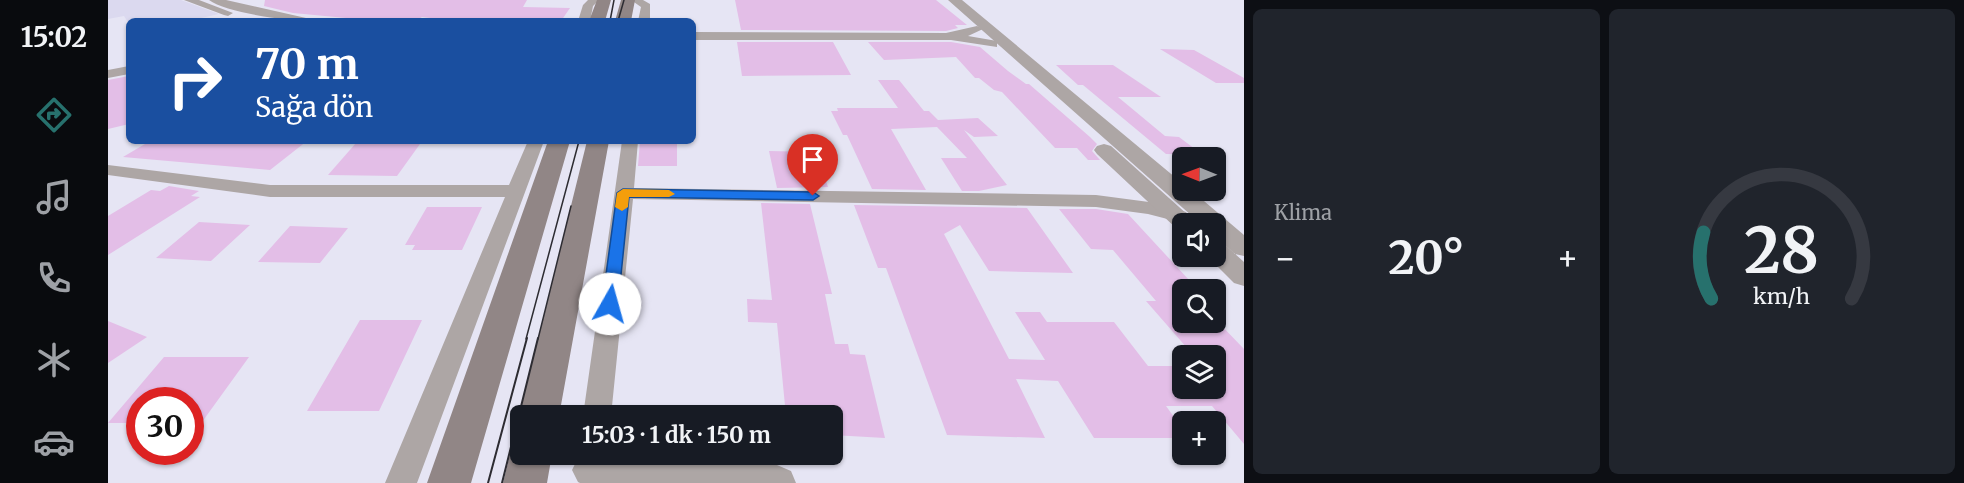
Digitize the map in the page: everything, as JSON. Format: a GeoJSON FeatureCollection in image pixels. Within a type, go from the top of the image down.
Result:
{"type":"FeatureCollection","features":[{"type":"Feature","properties":{"kind":"main road"},"geometry":{"type":"LineString","coordinates":[[598,18],[604,0]]}},
{"type":"Feature","properties":{"kind":"main road"},"geometry":{"type":"LineString","coordinates":[[624,18],[628,0]]}},
{"type":"Feature","properties":{"kind":"main road"},"geometry":{"type":"LineString","coordinates":[[449,483],[558,144]]}},
{"type":"Feature","properties":{"kind":"main road"},"geometry":{"type":"LineString","coordinates":[[541,405],[597,144]]}},
{"type":"Feature","properties":{"kind":"main road"},"geometry":{"type":"LineString","coordinates":[[525,483],[529,465]]}},
{"type":"Feature","properties":{"kind":"street"},"geometry":{"type":"LineString","coordinates":[[189,0],[254,18]]}},
{"type":"Feature","properties":{"kind":"street"},"geometry":{"type":"LineString","coordinates":[[214,0],[290,18]]}},
{"type":"Feature","properties":{"kind":"street"},"geometry":{"type":"LineString","coordinates":[[585,18],[588,5],[594,0]]}},
{"type":"Feature","properties":{"kind":"street"},"geometry":{"type":"LineString","coordinates":[[636,0],[646,6],[644,18]]}},
{"type":"Feature","properties":{"kind":"street"},"geometry":{"type":"LineString","coordinates":[[944,0],[1175,213]]}},
{"type":"Feature","properties":{"kind":"street"},"geometry":{"type":"LineString","coordinates":[[954,0],[1244,248]]}},
{"type":"Feature","properties":{"kind":"street"},"geometry":{"type":"LineString","coordinates":[[946,37],[977,29]]}},
{"type":"Feature","properties":{"kind":"street"},"geometry":{"type":"LineString","coordinates":[[696,36],[946,37],[993,44]]}},
{"type":"Feature","properties":{"kind":"street"},"geometry":{"type":"LineString","coordinates":[[108,74],[126,70]]}},
{"type":"Feature","properties":{"kind":"street"},"geometry":{"type":"LineString","coordinates":[[401,483],[535,144]]}},
{"type":"Feature","properties":{"kind":"street"},"geometry":{"type":"LineString","coordinates":[[598,405],[630,144]]}},
{"type":"Feature","properties":{"kind":"street"},"geometry":{"type":"LineString","coordinates":[[108,170],[270,191],[515,191]]}},
{"type":"Feature","properties":{"kind":"street"},"geometry":{"type":"LineString","coordinates":[[108,186],[130,173]]}},
{"type":"Feature","properties":{"kind":"street"},"geometry":{"type":"LineString","coordinates":[[1096,201],[1121,198],[1140,183]]}},
{"type":"Feature","properties":{"kind":"street"},"geometry":{"type":"LineString","coordinates":[[623,193],[1096,201],[1149,208],[1172,216]]}},
{"type":"Feature","properties":{"kind":"street"},"geometry":{"type":"LineString","coordinates":[[1226,260],[1244,277]]}},
{"type":"Feature","properties":{"kind":"street"},"geometry":{"type":"LineString","coordinates":[[591,469],[641,478],[777,483]]}},
{"type":"Feature","properties":{"kind":"shaded area"},"geometry":{"type":"Polygon","coordinates":[[[108,0],[181,0],[219,14],[201,18],[126,19],[124,16],[108,19],[108,0]]]}},
{"type":"Feature","properties":{"kind":"building"},"geometry":{"type":"Polygon","coordinates":[[[265,0],[527,0],[523,7],[570,8],[563,18],[346,18],[293,13],[264,6],[265,0]]]}},
{"type":"Feature","properties":{"kind":"building"},"geometry":{"type":"Polygon","coordinates":[[[735,0],[936,0],[967,25],[955,25],[958,28],[946,31],[741,30],[735,0]]]}},
{"type":"Feature","properties":{"kind":"building"},"geometry":{"type":"Polygon","coordinates":[[[737,42],[833,42],[851,75],[742,76],[737,42]]]}},
{"type":"Feature","properties":{"kind":"building"},"geometry":{"type":"Polygon","coordinates":[[[868,42],[951,42],[980,47],[1008,71],[1029,84],[1090,137],[1097,144],[1092,151],[1100,160],[1088,160],[1077,148],[1055,148],[1002,92],[994,90],[979,78],[975,78],[956,57],[884,60],[868,42]]]}},
{"type":"Feature","properties":{"kind":"building"},"geometry":{"type":"Polygon","coordinates":[[[1160,49],[1194,50],[1244,78],[1244,83],[1216,83],[1160,49]]]}},
{"type":"Feature","properties":{"kind":"building"},"geometry":{"type":"Polygon","coordinates":[[[1056,65],[1113,65],[1161,97],[1118,97],[1165,136],[1179,137],[1192,147],[1172,147],[1172,154],[1166,154],[1083,85],[1078,85],[1056,65]]]}},
{"type":"Feature","properties":{"kind":"building"},"geometry":{"type":"Polygon","coordinates":[[[126,77],[126,125],[108,129],[108,80],[126,77]]]}},
{"type":"Feature","properties":{"kind":"building"},"geometry":{"type":"Polygon","coordinates":[[[878,80],[899,80],[924,111],[929,111],[938,120],[978,118],[998,136],[974,137],[964,130],[1007,185],[979,191],[962,191],[941,158],[967,158],[937,127],[891,129],[926,190],[872,189],[847,135],[843,135],[831,111],[838,111],[837,108],[898,108],[878,80]]]}},
{"type":"Feature","properties":{"kind":"building"},"geometry":{"type":"Polygon","coordinates":[[[145,144],[303,144],[270,170],[123,157],[145,144]]]}},
{"type":"Feature","properties":{"kind":"building"},"geometry":{"type":"Polygon","coordinates":[[[355,144],[420,144],[397,176],[328,175],[355,144]]]}},
{"type":"Feature","properties":{"kind":"building"},"geometry":{"type":"Polygon","coordinates":[[[640,144],[677,144],[677,166],[638,166],[640,144]]]}},
{"type":"Feature","properties":{"kind":"building"},"geometry":{"type":"Polygon","coordinates":[[[769,151],[816,152],[828,187],[777,188],[769,151]]]}},
{"type":"Feature","properties":{"kind":"building"},"geometry":{"type":"Polygon","coordinates":[[[169,186],[199,191],[191,196],[200,197],[108,255],[108,216],[151,190],[160,191],[169,186]]]}},
{"type":"Feature","properties":{"kind":"building"},"geometry":{"type":"Polygon","coordinates":[[[761,203],[810,204],[832,294],[825,294],[835,344],[848,344],[850,354],[865,355],[885,438],[843,436],[843,405],[785,405],[777,323],[748,322],[747,299],[772,300],[761,203]]]}},
{"type":"Feature","properties":{"kind":"building"},"geometry":{"type":"Polygon","coordinates":[[[854,205],[1027,208],[1073,273],[989,271],[960,225],[944,234],[1009,359],[1045,360],[1015,312],[1040,312],[1047,322],[1114,322],[1148,366],[1172,366],[1172,399],[1226,399],[1226,345],[1184,345],[1174,333],[1226,333],[1226,330],[1244,349],[1244,444],[1226,423],[1226,411],[1216,411],[1212,406],[1166,406],[1172,414],[1172,438],[1094,438],[1058,381],[1016,379],[1045,438],[947,435],[886,268],[878,268],[854,205]]]}},
{"type":"Feature","properties":{"kind":"building"},"geometry":{"type":"Polygon","coordinates":[[[427,207],[482,207],[462,250],[412,250],[415,245],[405,245],[427,207]]]}},
{"type":"Feature","properties":{"kind":"building"},"geometry":{"type":"Polygon","coordinates":[[[1059,209],[1096,209],[1128,214],[1172,262],[1172,267],[1177,267],[1188,279],[1172,279],[1172,331],[1146,301],[1156,301],[1113,250],[1091,249],[1059,209]]]}},
{"type":"Feature","properties":{"kind":"building"},"geometry":{"type":"Polygon","coordinates":[[[199,222],[250,225],[211,261],[156,258],[199,222]]]}},
{"type":"Feature","properties":{"kind":"building"},"geometry":{"type":"Polygon","coordinates":[[[290,226],[348,228],[320,263],[258,262],[290,226]]]}},
{"type":"Feature","properties":{"kind":"building"},"geometry":{"type":"Polygon","coordinates":[[[360,320],[422,320],[379,411],[307,411],[360,320]]]}},
{"type":"Feature","properties":{"kind":"building"},"geometry":{"type":"Polygon","coordinates":[[[108,321],[147,337],[108,363],[108,321]]]}},
{"type":"Feature","properties":{"kind":"building"},"geometry":{"type":"Polygon","coordinates":[[[164,357],[249,357],[204,419],[204,387],[139,387],[164,357]]]}},
{"type":"Feature","properties":{"kind":"building"},"geometry":{"type":"Polygon","coordinates":[[[126,402],[126,423],[108,423],[126,402]]]}},
{"type":"Feature","properties":{"kind":"tram line"},"geometry":{"type":"LineString","coordinates":[[611,18],[614,0]]}},
{"type":"Feature","properties":{"kind":"tram line"},"geometry":{"type":"LineString","coordinates":[[619,18],[624,0]]}},
{"type":"Feature","properties":{"kind":"tram line"},"geometry":{"type":"LineString","coordinates":[[526,339],[578,144]]}},
{"type":"Feature","properties":{"kind":"tram line"},"geometry":{"type":"LineString","coordinates":[[538,339],[571,206]]}},
{"type":"Feature","properties":{"kind":"tram line"},"geometry":{"type":"LineString","coordinates":[[488,483],[527,338]]}},
{"type":"Feature","properties":{"kind":"tram line"},"geometry":{"type":"LineString","coordinates":[[502,483],[538,338]]}},
{"type":"Feature","properties":{"kind":"slow traffic"},"geometry":{"type":"LineString","coordinates":[[622,207],[623,193],[669,194]]}},
{"type":"Feature","properties":{"kind":"route"},"geometry":{"type":"LineString","coordinates":[[610,304],[623,193],[813,196]]}}]}
